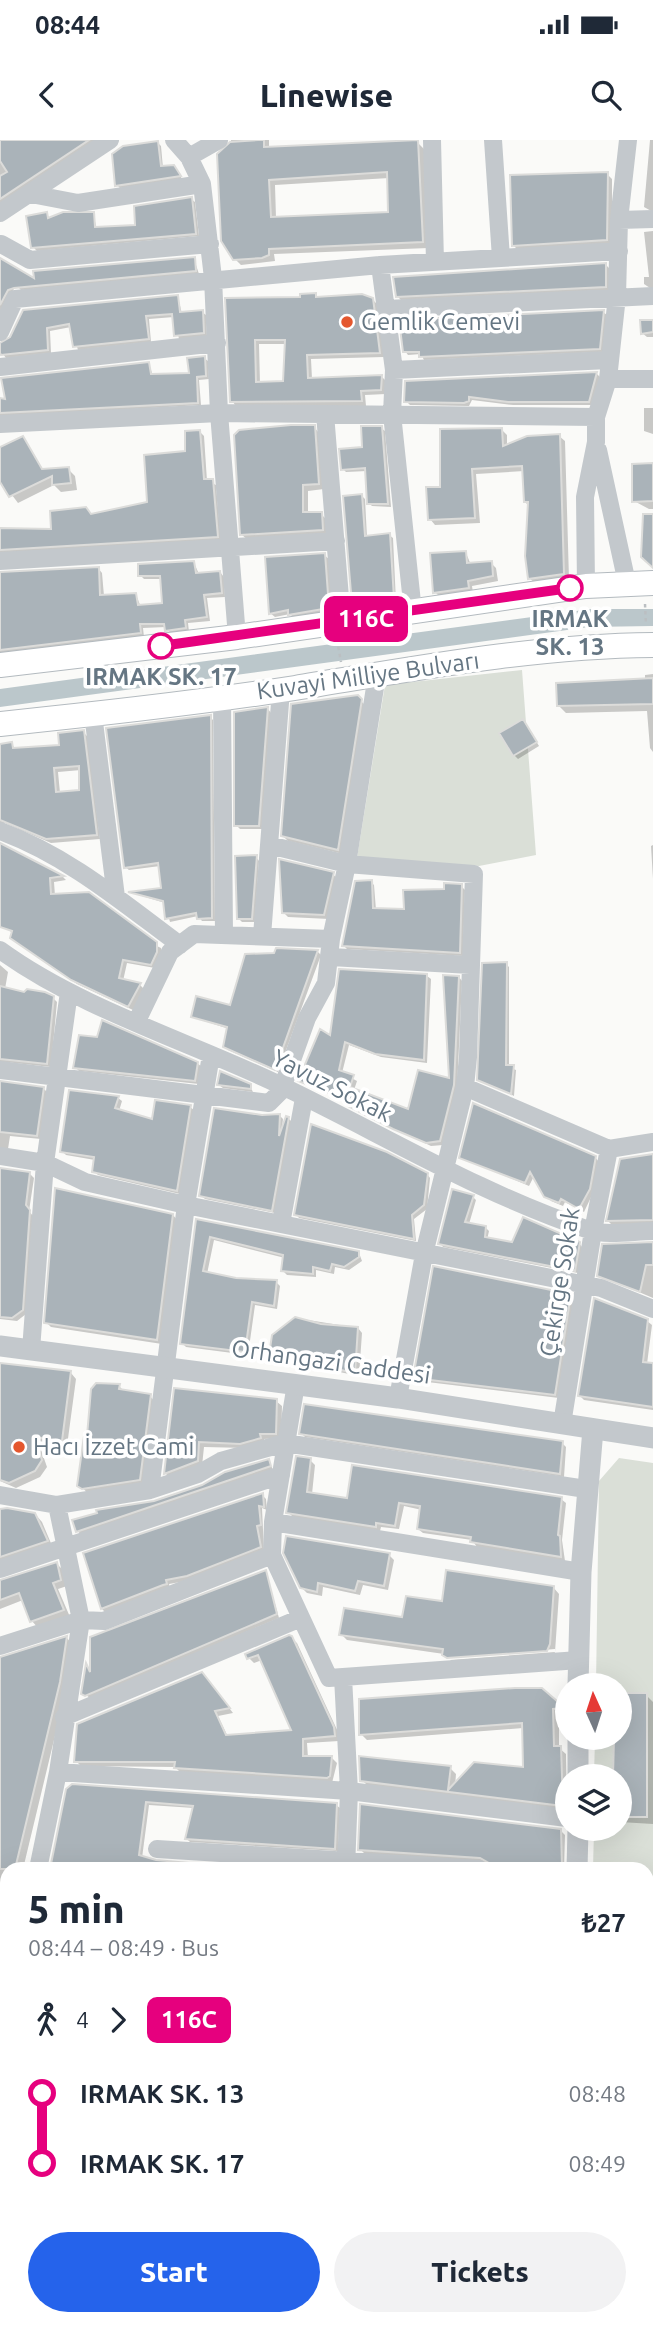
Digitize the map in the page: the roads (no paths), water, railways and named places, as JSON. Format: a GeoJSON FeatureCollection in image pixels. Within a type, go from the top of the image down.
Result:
{"type":"FeatureCollection","features":[{"type":"Feature","properties":{"kind":"main road"},"geometry":{"type":"LineString","coordinates":[[0,665],[237,637],[340,632],[414,612],[586,586],[628,583],[649,594]]}},
{"type":"Feature","properties":{"kind":"main road","name":"Kuvayi Milliye Bulvarı"},"geometry":{"type":"LineString","coordinates":[[0,724],[281,690],[602,645],[650,634]]}},
{"type":"Feature","properties":{"kind":"street"},"geometry":{"type":"LineString","coordinates":[[110,140],[31,194],[1,211],[1,244],[30,260],[210,244]]}},
{"type":"Feature","properties":{"kind":"street"},"geometry":{"type":"LineString","coordinates":[[174,140],[189,157],[202,184],[210,244],[228,549],[237,637]]}},
{"type":"Feature","properties":{"kind":"street"},"geometry":{"type":"LineString","coordinates":[[189,157],[219,140]]}},
{"type":"Feature","properties":{"kind":"street"},"geometry":{"type":"LineString","coordinates":[[432,140],[435,262]]}},
{"type":"Feature","properties":{"kind":"street"},"geometry":{"type":"LineString","coordinates":[[494,140],[501,258]]}},
{"type":"Feature","properties":{"kind":"street"},"geometry":{"type":"LineString","coordinates":[[586,586],[585,497],[596,442],[596,417],[607,379],[617,296],[619,219],[628,140]]}},
{"type":"Feature","properties":{"kind":"street"},"geometry":{"type":"LineString","coordinates":[[31,194],[78,203],[202,184]]}},
{"type":"Feature","properties":{"kind":"street"},"geometry":{"type":"LineString","coordinates":[[619,219],[653,219]]}},
{"type":"Feature","properties":{"kind":"street"},"geometry":{"type":"LineString","coordinates":[[0,332],[15,299],[213,278],[619,251]]}},
{"type":"Feature","properties":{"kind":"street"},"geometry":{"type":"LineString","coordinates":[[380,265],[394,370],[392,414],[414,612]]}},
{"type":"Feature","properties":{"kind":"street"},"geometry":{"type":"LineString","coordinates":[[387,309],[653,296]]}},
{"type":"Feature","properties":{"kind":"street"},"geometry":{"type":"LineString","coordinates":[[0,367],[217,342]]}},
{"type":"Feature","properties":{"kind":"street"},"geometry":{"type":"LineString","coordinates":[[394,370],[609,360]]}},
{"type":"Feature","properties":{"kind":"street"},"geometry":{"type":"LineString","coordinates":[[607,379],[653,379]]}},
{"type":"Feature","properties":{"kind":"street"},"geometry":{"type":"LineString","coordinates":[[0,424],[219,413],[596,417]]}},
{"type":"Feature","properties":{"kind":"street"},"geometry":{"type":"LineString","coordinates":[[325,414],[336,541],[340,632]]}},
{"type":"Feature","properties":{"kind":"street"},"geometry":{"type":"LineString","coordinates":[[596,442],[628,583]]}},
{"type":"Feature","properties":{"kind":"street"},"geometry":{"type":"LineString","coordinates":[[0,561],[336,541]]}},
{"type":"Feature","properties":{"kind":"street"},"geometry":{"type":"LineString","coordinates":[[0,1070],[269,1103],[278,1095],[307,1018],[326,983],[331,939],[347,864],[377,675]]}},
{"type":"Feature","properties":{"kind":"street"},"geometry":{"type":"LineString","coordinates":[[262,936],[281,690]]}},
{"type":"Feature","properties":{"kind":"street"},"geometry":{"type":"LineString","coordinates":[[222,696],[224,935]]}},
{"type":"Feature","properties":{"kind":"street"},"geometry":{"type":"LineString","coordinates":[[93,714],[116,897]]}},
{"type":"Feature","properties":{"kind":"street"},"geometry":{"type":"LineString","coordinates":[[0,831],[39,845],[180,944]]}},
{"type":"Feature","properties":{"kind":"street"},"geometry":{"type":"LineString","coordinates":[[269,845],[347,864],[474,874],[465,1087],[424,1254],[398,1398]]}},
{"type":"Feature","properties":{"kind":"street"},"geometry":{"type":"LineString","coordinates":[[137,1021],[170,952],[194,934],[331,939]]}},
{"type":"Feature","properties":{"kind":"street","name":"Yavuz Sokak"},"geometry":{"type":"LineString","coordinates":[[0,950],[25,968],[69,992],[282,1086],[446,1170],[593,1231],[653,1231]]}},
{"type":"Feature","properties":{"kind":"street"},"geometry":{"type":"LineString","coordinates":[[331,957],[470,965]]}},
{"type":"Feature","properties":{"kind":"street"},"geometry":{"type":"LineString","coordinates":[[31,1350],[45,1163],[69,992]]}},
{"type":"Feature","properties":{"kind":"street"},"geometry":{"type":"LineString","coordinates":[[150,1490],[168,1366],[186,1205],[211,1055]]}},
{"type":"Feature","properties":{"kind":"street"},"geometry":{"type":"LineString","coordinates":[[465,1087],[609,1149],[653,1142]]}},
{"type":"Feature","properties":{"kind":"street"},"geometry":{"type":"LineString","coordinates":[[281,1224],[304,1098]]}},
{"type":"Feature","properties":{"kind":"street","name":"Çekirge Sokak"},"geometry":{"type":"LineString","coordinates":[[562,1424],[609,1149]]}},
{"type":"Feature","properties":{"kind":"street"},"geometry":{"type":"LineString","coordinates":[[0,1156],[45,1163],[85,1182],[186,1205],[601,1288],[653,1309]]}},
{"type":"Feature","properties":{"kind":"street","name":"Orhangazi Caddesi"},"geometry":{"type":"LineString","coordinates":[[0,1346],[398,1398],[653,1438]]}},
{"type":"Feature","properties":{"kind":"street"},"geometry":{"type":"LineString","coordinates":[[296,1384],[285,1443],[272,1555],[329,1678],[579,1660]]}},
{"type":"Feature","properties":{"kind":"street"},"geometry":{"type":"LineString","coordinates":[[578,1673],[581,1573],[593,1429]]}},
{"type":"Feature","properties":{"kind":"street"},"geometry":{"type":"LineString","coordinates":[[0,1495],[57,1506],[150,1490],[198,1474],[221,1461],[285,1443],[586,1489]]}},
{"type":"Feature","properties":{"kind":"street"},"geometry":{"type":"LineString","coordinates":[[0,1569],[281,1475]]}},
{"type":"Feature","properties":{"kind":"street"},"geometry":{"type":"LineString","coordinates":[[39,1862],[58,1772],[80,1620],[57,1506]]}},
{"type":"Feature","properties":{"kind":"street"},"geometry":{"type":"LineString","coordinates":[[274,1522],[581,1573]]}},
{"type":"Feature","properties":{"kind":"street"},"geometry":{"type":"LineString","coordinates":[[0,1646],[80,1620],[104,1621],[272,1555]]}},
{"type":"Feature","properties":{"kind":"street"},"geometry":{"type":"LineString","coordinates":[[64,1717],[301,1618]]}},
{"type":"Feature","properties":{"kind":"street"},"geometry":{"type":"LineString","coordinates":[[343,1677],[349,1791],[346,1862]]}},
{"type":"Feature","properties":{"kind":"street"},"geometry":{"type":"LineString","coordinates":[[58,1772],[349,1791],[555,1817]]}},
{"type":"Feature","properties":{"kind":"street"},"geometry":{"type":"LineString","coordinates":[[576,1862],[577,1841]]}},
{"type":"Feature","properties":{"kind":"street"},"geometry":{"type":"LineString","coordinates":[[157,1849],[311,1862]]}},
{"type":"Feature","properties":{"kind":"place","name":"Gemlik Cemevi"},"geometry":{"type":"Point","coordinates":[347,322]}},
{"type":"Feature","properties":{"kind":"place","name":"IRMAK SK. 13"},"geometry":{"type":"Point","coordinates":[570,588]}},
{"type":"Feature","properties":{"kind":"place","name":"IRMAK SK. 17"},"geometry":{"type":"Point","coordinates":[161,646]}},
{"type":"Feature","properties":{"kind":"place","name":"Hacı İzzet Cami"},"geometry":{"type":"Point","coordinates":[19,1447]}}]}
